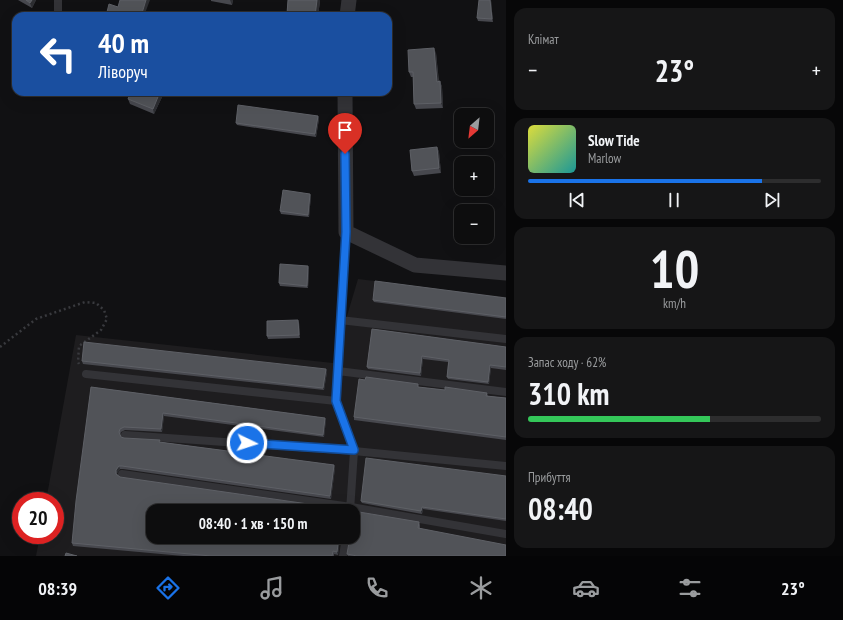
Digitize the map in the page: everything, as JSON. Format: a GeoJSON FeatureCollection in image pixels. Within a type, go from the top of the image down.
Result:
{"type":"FeatureCollection","features":[{"type":"Feature","properties":{"kind":"street"},"geometry":{"type":"LineString","coordinates":[[348,12],[349,0]]}},
{"type":"Feature","properties":{"kind":"street"},"geometry":{"type":"LineString","coordinates":[[345,96],[346,232],[415,265],[506,273]]}},
{"type":"Feature","properties":{"kind":"lane"},"geometry":{"type":"LineString","coordinates":[[58,0],[58,12]]}},
{"type":"Feature","properties":{"kind":"lane"},"geometry":{"type":"LineString","coordinates":[[346,232],[336,401],[354,450],[351,504]]}},
{"type":"Feature","properties":{"kind":"lane"},"geometry":{"type":"LineString","coordinates":[[340,320],[506,339]]}},
{"type":"Feature","properties":{"kind":"lane"},"geometry":{"type":"LineString","coordinates":[[338,371],[506,392]]}},
{"type":"Feature","properties":{"kind":"lane"},"geometry":{"type":"LineString","coordinates":[[86,374],[336,401]]}},
{"type":"Feature","properties":{"kind":"lane"},"geometry":{"type":"LineString","coordinates":[[125,435],[354,450],[506,466]]}},
{"type":"Feature","properties":{"kind":"lane"},"geometry":{"type":"LineString","coordinates":[[122,474],[318,504]]}},
{"type":"Feature","properties":{"kind":"lane"},"geometry":{"type":"LineString","coordinates":[[360,510],[506,534]]}},
{"type":"Feature","properties":{"kind":"lane"},"geometry":{"type":"LineString","coordinates":[[342,556],[345,544]]}},
{"type":"Feature","properties":{"kind":"path"},"geometry":{"type":"LineString","coordinates":[[0,347],[36,319],[85,302],[96,303],[104,310],[107,319],[101,330],[79,346],[78,362],[86,374]]}},
{"type":"Feature","properties":{"kind":"shaded area"},"geometry":{"type":"Polygon","coordinates":[[[358,279],[506,297],[506,556],[36,556],[38,544],[64,544],[64,492],[48,492],[76,335],[333,363],[358,279]]]}},
{"type":"Feature","properties":{"kind":"building"},"geometry":{"type":"Polygon","coordinates":[[[120,0],[146,0],[142,12],[107,12],[109,4],[118,7],[120,0]]]}},
{"type":"Feature","properties":{"kind":"building"},"geometry":{"type":"Polygon","coordinates":[[[288,0],[317,0],[316,12],[287,12],[288,0]]]}},
{"type":"Feature","properties":{"kind":"building"},"geometry":{"type":"Polygon","coordinates":[[[479,0],[490,0],[492,19],[477,18],[479,0]]]}},
{"type":"Feature","properties":{"kind":"building"},"geometry":{"type":"Polygon","coordinates":[[[434,48],[437,82],[440,81],[441,103],[414,104],[413,72],[409,72],[408,50],[434,48]]]}},
{"type":"Feature","properties":{"kind":"building"},"geometry":{"type":"Polygon","coordinates":[[[129,96],[158,96],[153,109],[128,99],[129,96]]]}},
{"type":"Feature","properties":{"kind":"building"},"geometry":{"type":"Polygon","coordinates":[[[238,105],[318,116],[315,134],[236,123],[238,105]]]}},
{"type":"Feature","properties":{"kind":"building"},"geometry":{"type":"Polygon","coordinates":[[[437,147],[439,168],[412,171],[410,150],[437,147]]]}},
{"type":"Feature","properties":{"kind":"building"},"geometry":{"type":"Polygon","coordinates":[[[283,190],[310,194],[308,215],[280,211],[283,190]]]}},
{"type":"Feature","properties":{"kind":"building"},"geometry":{"type":"Polygon","coordinates":[[[280,264],[308,266],[307,286],[279,283],[280,264]]]}},
{"type":"Feature","properties":{"kind":"building"},"geometry":{"type":"Polygon","coordinates":[[[375,281],[506,298],[506,317],[373,300],[375,281]]]}},
{"type":"Feature","properties":{"kind":"building"},"geometry":{"type":"Polygon","coordinates":[[[298,320],[299,335],[267,336],[267,321],[298,320]]]}},
{"type":"Feature","properties":{"kind":"building"},"geometry":{"type":"Polygon","coordinates":[[[372,329],[506,347],[506,367],[490,365],[488,382],[447,377],[449,360],[422,356],[420,373],[367,367],[372,329]]]}},
{"type":"Feature","properties":{"kind":"building"},"geometry":{"type":"Polygon","coordinates":[[[84,342],[326,369],[323,388],[82,361],[84,342]]]}},
{"type":"Feature","properties":{"kind":"building"},"geometry":{"type":"Polygon","coordinates":[[[366,377],[418,384],[418,387],[445,390],[445,387],[487,393],[486,396],[506,398],[506,437],[354,417],[359,379],[365,380],[366,377]]]}},
{"type":"Feature","properties":{"kind":"building"},"geometry":{"type":"Polygon","coordinates":[[[91,387],[325,418],[323,435],[163,413],[161,429],[124,427],[120,429],[119,432],[121,437],[124,438],[160,440],[159,442],[334,465],[330,496],[122,466],[119,466],[116,470],[116,474],[120,477],[308,504],[146,504],[146,544],[338,544],[337,552],[333,551],[332,556],[211,556],[72,543],[91,387]]]}},
{"type":"Feature","properties":{"kind":"building"},"geometry":{"type":"Polygon","coordinates":[[[366,458],[506,476],[506,519],[422,507],[421,511],[361,501],[366,458]]]}},
{"type":"Feature","properties":{"kind":"building"},"geometry":{"type":"Polygon","coordinates":[[[360,512],[419,522],[418,528],[506,545],[506,556],[357,556],[347,554],[349,544],[360,544],[360,512]]]}},
{"type":"Feature","properties":{"kind":"building"},"geometry":{"type":"Polygon","coordinates":[[[66,553],[77,556],[65,556],[66,553]]]}},
{"type":"Feature","properties":{"kind":"route"},"geometry":{"type":"LineString","coordinates":[[247,443],[354,450],[336,401],[346,232],[345,154]]}}]}
